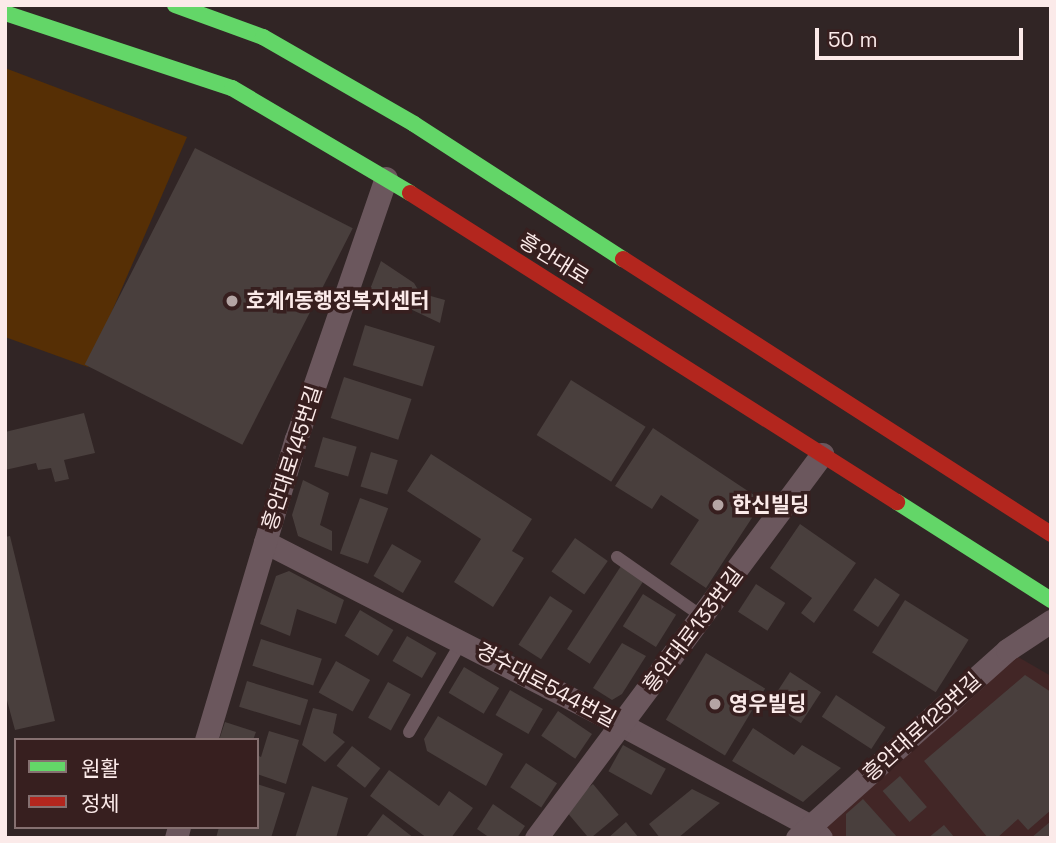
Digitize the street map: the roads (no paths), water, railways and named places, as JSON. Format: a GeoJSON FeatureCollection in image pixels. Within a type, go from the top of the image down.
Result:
{"type":"FeatureCollection","features":[{"type":"Feature","properties":{"kind":"main road","name":"흥안대로"},"geometry":{"type":"LineString","coordinates":[[175,5],[262,37],[414,124],[1051,534]]}},
{"type":"Feature","properties":{"kind":"main road","name":"흥안대로"},"geometry":{"type":"LineString","coordinates":[[5,13],[232,88],[386,178],[1051,600]]}},
{"type":"Feature","properties":{"kind":"street","name":"흥안대로145번길"},"geometry":{"type":"LineString","coordinates":[[207,738],[296,439],[386,178]]}},
{"type":"Feature","properties":{"kind":"street","name":"흥안대로133번길"},"geometry":{"type":"LineString","coordinates":[[536,838],[822,454]]}},
{"type":"Feature","properties":{"kind":"street","name":"경수대로544번길"},"geometry":{"type":"LineString","coordinates":[[265,542],[622,725],[809,834]]}},
{"type":"Feature","properties":{"kind":"street","name":"흥안대로125번길"},"geometry":{"type":"LineString","coordinates":[[809,834],[1007,650],[1051,621]]}},
{"type":"Feature","properties":{"kind":"lane"},"geometry":{"type":"LineString","coordinates":[[617,557],[703,617]]}},
{"type":"Feature","properties":{"kind":"lane"},"geometry":{"type":"LineString","coordinates":[[409,732],[462,641]]}},
{"type":"Feature","properties":{"kind":"place","name":"호계1동행정복지센터"},"geometry":{"type":"Point","coordinates":[232,301]}},
{"type":"Feature","properties":{"kind":"place","name":"한신빌딩"},"geometry":{"type":"Point","coordinates":[718,505]}},
{"type":"Feature","properties":{"kind":"place","name":"영우빌딩"},"geometry":{"type":"Point","coordinates":[715,704]}}]}
